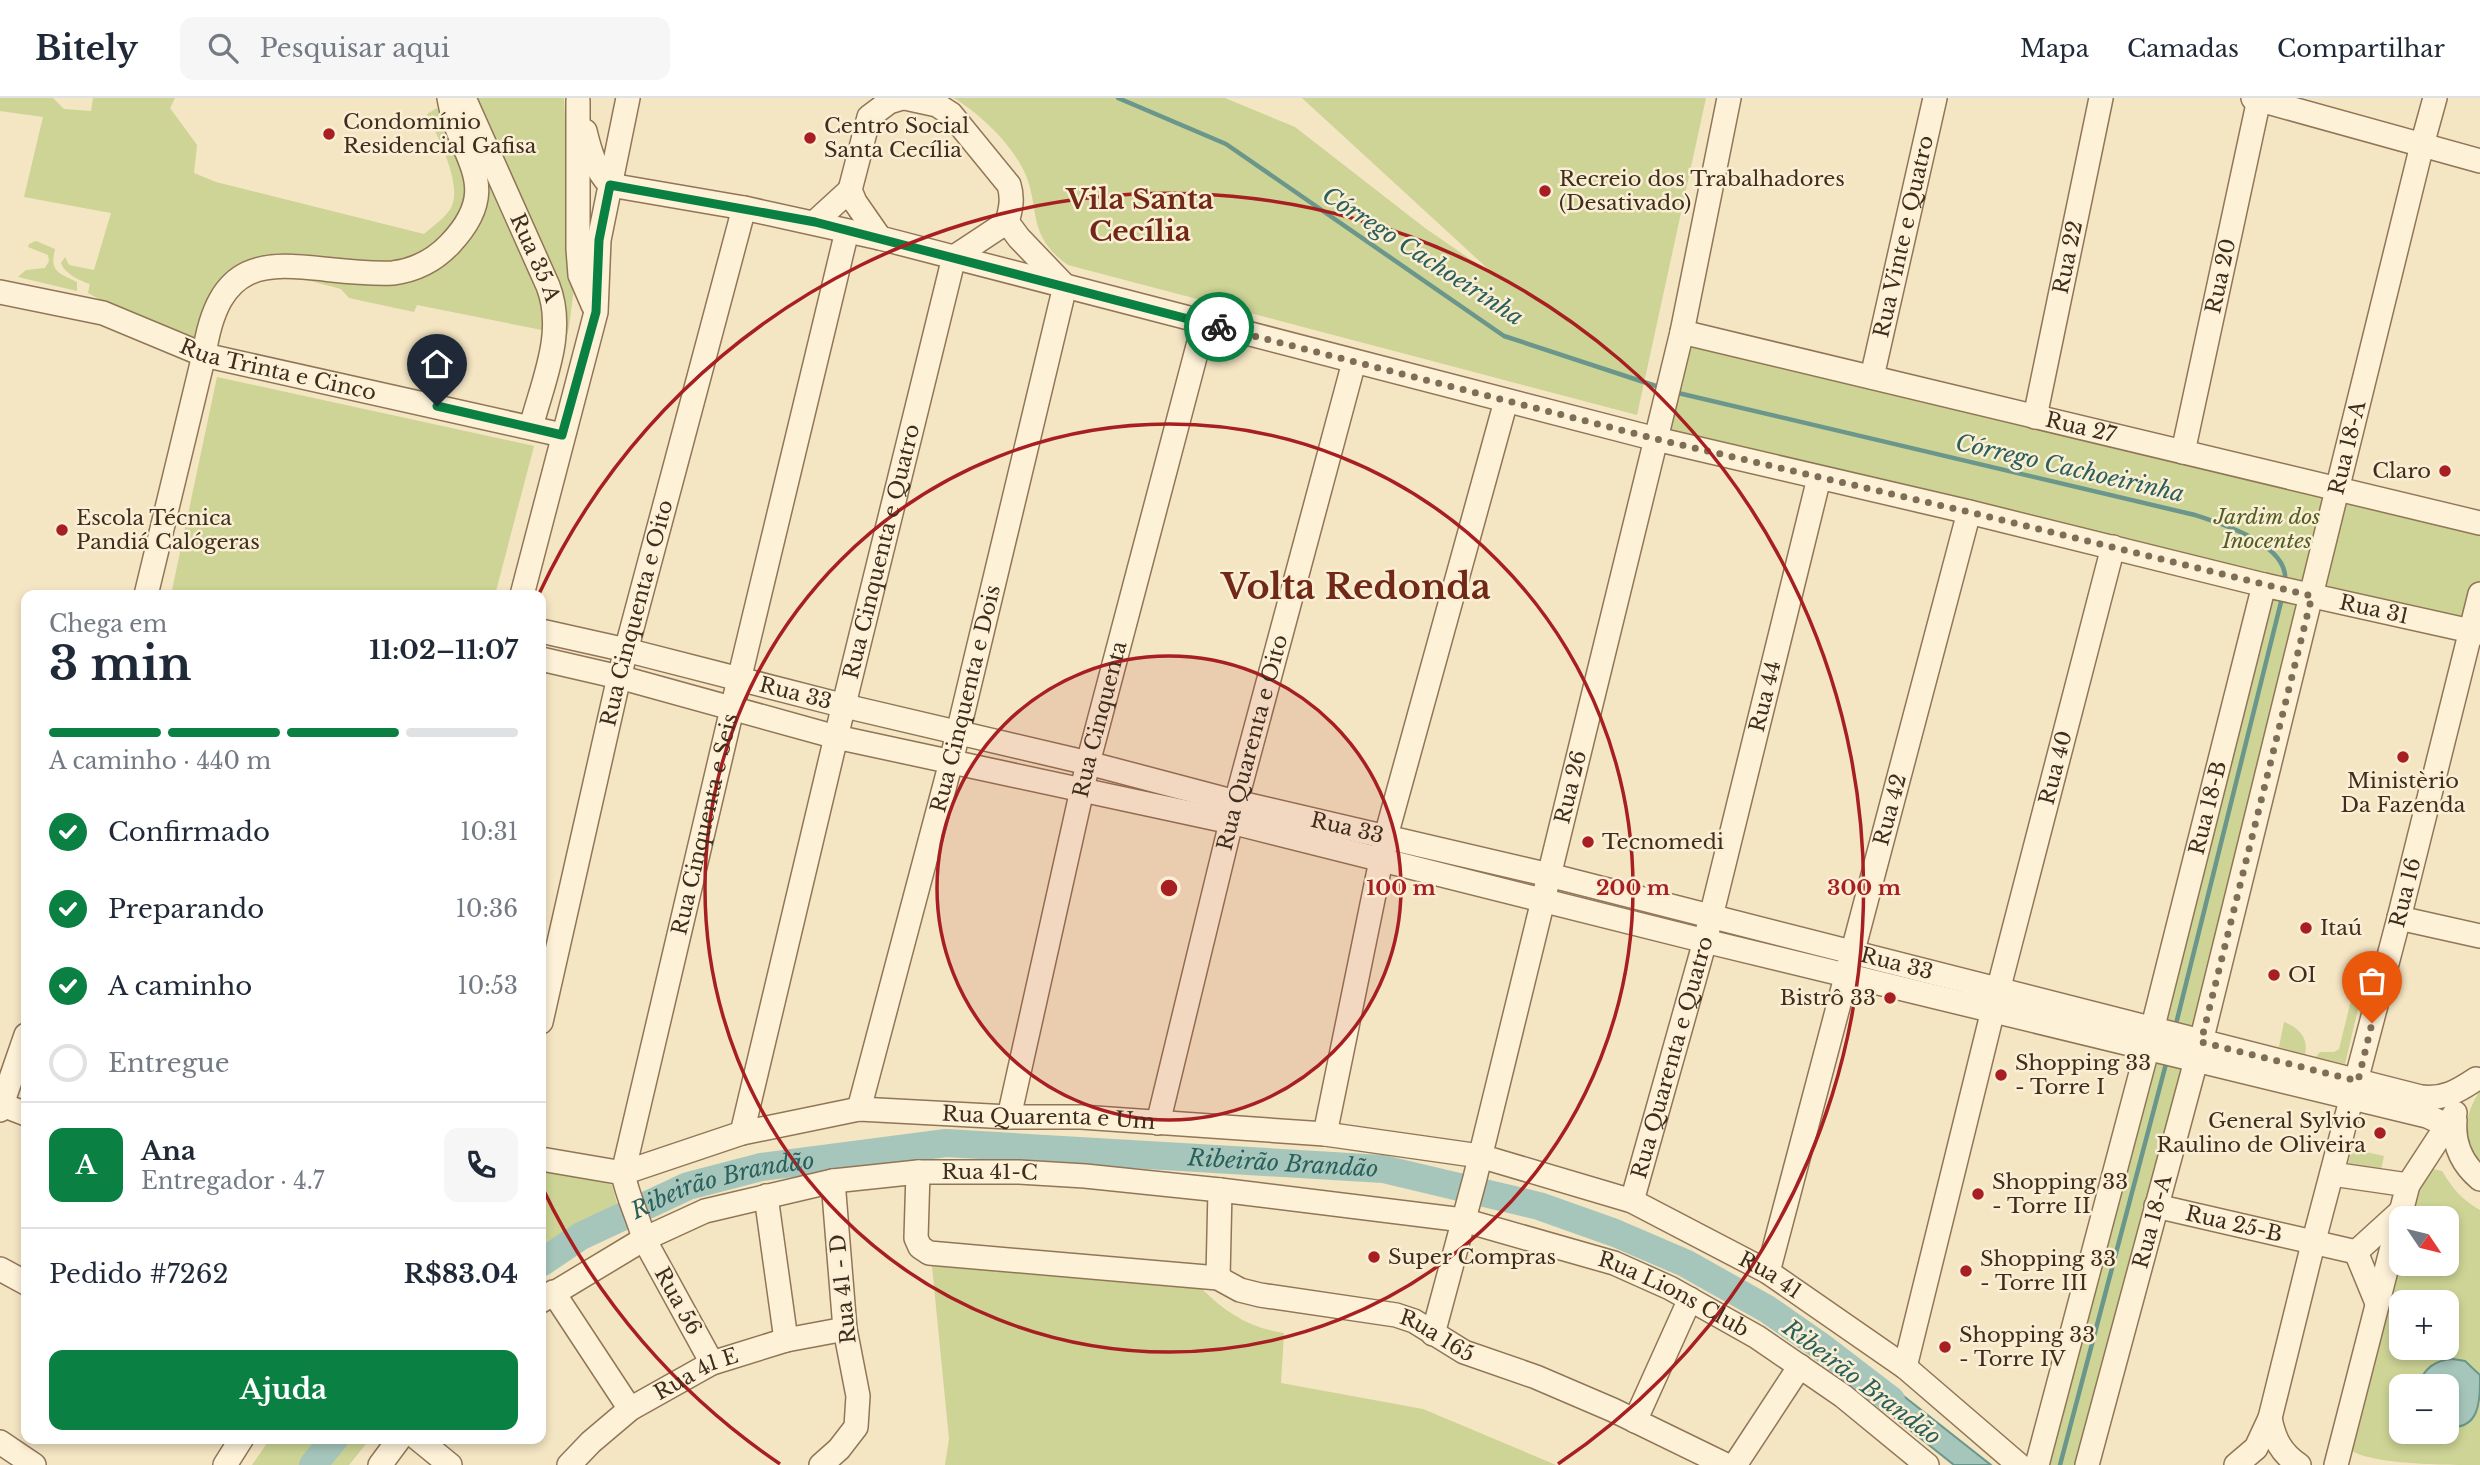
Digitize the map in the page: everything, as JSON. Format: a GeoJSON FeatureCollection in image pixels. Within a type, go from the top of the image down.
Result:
{"type":"FeatureCollection","features":[{"type":"Feature","properties":{"kind":"street"},"geometry":{"type":"LineString","coordinates":[[147,590],[209,326],[218,305],[233,282],[247,272],[269,266],[359,273],[404,271],[422,265],[448,246],[471,215],[477,188],[472,161],[451,110],[449,98]]}},
{"type":"Feature","properties":{"kind":"street","name":"Rua 35 A"},"geometry":{"type":"LineString","coordinates":[[464,98],[548,286],[556,311],[555,336],[531,427]]}},
{"type":"Feature","properties":{"kind":"street"},"geometry":{"type":"LineString","coordinates":[[523,590],[596,312],[599,240],[628,98]]}},
{"type":"Feature","properties":{"kind":"street"},"geometry":{"type":"LineString","coordinates":[[578,99],[589,150],[598,172],[610,185],[815,222],[954,257],[1007,222],[1012,194],[1009,185],[951,114],[937,105],[903,98],[889,102],[869,117],[850,190],[815,222]]}},
{"type":"Feature","properties":{"kind":"street"},"geometry":{"type":"LineString","coordinates":[[1682,332],[1729,98]]}},
{"type":"Feature","properties":{"kind":"street","name":"Rua Vinte e Quatro"},"geometry":{"type":"LineString","coordinates":[[1872,377],[1935,98]]}},
{"type":"Feature","properties":{"kind":"street","name":"Rua 22"},"geometry":{"type":"LineString","coordinates":[[2035,417],[2101,98]]}},
{"type":"Feature","properties":{"kind":"street","name":"Rua 18-A"},"geometry":{"type":"LineString","coordinates":[[2087,1465],[2156,1206],[2307,595],[2338,489],[2435,98]]}},
{"type":"Feature","properties":{"kind":"street"},"geometry":{"type":"LineString","coordinates":[[578,99],[580,275],[596,312]]}},
{"type":"Feature","properties":{"kind":"street"},"geometry":{"type":"LineString","coordinates":[[2256,99],[2480,161]]}},
{"type":"Feature","properties":{"kind":"street","name":"Rua 20"},"geometry":{"type":"LineString","coordinates":[[2183,452],[2256,99]]}},
{"type":"Feature","properties":{"kind":"street"},"geometry":{"type":"LineString","coordinates":[[850,190],[855,202],[880,238]]}},
{"type":"Feature","properties":{"kind":"street","name":"Rua Cinquenta e Oito"},"geometry":{"type":"LineString","coordinates":[[546,999],[619,677],[744,208]]}},
{"type":"Feature","properties":{"kind":"street"},"geometry":{"type":"LineString","coordinates":[[1007,222],[1065,286]]}},
{"type":"Feature","properties":{"kind":"street","name":"Rua Cinquenta e Seis"},"geometry":{"type":"LineString","coordinates":[[625,1182],[732,709],[847,231]]}},
{"type":"Feature","properties":{"kind":"street","name":"Rua 31"},"geometry":{"type":"LineString","coordinates":[[954,257],[1506,401],[1658,428],[1819,478],[1969,512],[2267,586],[2475,632]]}},
{"type":"Feature","properties":{"kind":"street","name":"Rua Cinquenta e Quatro"},"geometry":{"type":"LineString","coordinates":[[742,1133],[954,257]]}},
{"type":"Feature","properties":{"kind":"street","name":"Rua Cinquenta e Dois"},"geometry":{"type":"LineString","coordinates":[[859,1109],[951,762],[1065,286]]}},
{"type":"Feature","properties":{"kind":"street","name":"Rua Trinta e Cinco"},"geometry":{"type":"LineString","coordinates":[[0,292],[103,313],[204,355],[562,435]]}},
{"type":"Feature","properties":{"kind":"street","name":"Rua Cinquenta"},"geometry":{"type":"LineString","coordinates":[[1009,1117],[1088,762],[1204,323]]}},
{"type":"Feature","properties":{"kind":"street","name":"Rua 26"},"geometry":{"type":"LineString","coordinates":[[1433,1334],[1480,1156],[1682,332]]}},
{"type":"Feature","properties":{"kind":"street","name":"Rua 27"},"geometry":{"type":"LineString","coordinates":[[1682,332],[2480,523]]}},
{"type":"Feature","properties":{"kind":"street","name":"Rua Quarenta e Oito"},"geometry":{"type":"LineString","coordinates":[[1158,1123],[1233,812],[1354,362]]}},
{"type":"Feature","properties":{"kind":"street"},"geometry":{"type":"LineString","coordinates":[[1325,1134],[1386,836],[1506,401]]}},
{"type":"Feature","properties":{"kind":"street","name":"Rua 44"},"geometry":{"type":"LineString","coordinates":[[1710,916],[1819,478]]}},
{"type":"Feature","properties":{"kind":"street","name":"Rua 42"},"geometry":{"type":"LineString","coordinates":[[1768,1272],[1969,512]]}},
{"type":"Feature","properties":{"kind":"street","name":"Rua 40"},"geometry":{"type":"LineString","coordinates":[[1905,1367],[2113,547]]}},
{"type":"Feature","properties":{"kind":"street","name":"Rua 18-B"},"geometry":{"type":"LineString","coordinates":[[2037,1465],[2152,1039],[2267,586]]}},
{"type":"Feature","properties":{"kind":"street","name":"Rua 16"},"geometry":{"type":"LineString","coordinates":[[2236,1465],[2256,1448],[2270,1418],[2313,1244],[2475,632],[2480,594]]}},
{"type":"Feature","properties":{"kind":"street","name":"Rua 33"},"geometry":{"type":"LineString","coordinates":[[546,632],[845,706],[1088,762],[1381,859],[1542,901],[1845,975],[1996,1000],[2195,1050]]}},
{"type":"Feature","properties":{"kind":"street","name":"Rua 33"},"geometry":{"type":"LineString","coordinates":[[546,660],[619,677],[836,737],[951,762],[1082,789],[1386,836],[1854,952],[1996,1000]]}},
{"type":"Feature","properties":{"kind":"street","name":"Rua Quarenta e Quatro"},"geometry":{"type":"LineString","coordinates":[[1632,1201],[1710,916]]}},
{"type":"Feature","properties":{"kind":"street"},"geometry":{"type":"LineString","coordinates":[[2399,918],[2480,936]]}},
{"type":"Feature","properties":{"kind":"street"},"geometry":{"type":"LineString","coordinates":[[21,1049],[1,1106],[21,1112]]}},
{"type":"Feature","properties":{"kind":"street"},"geometry":{"type":"LineString","coordinates":[[2195,1050],[2355,1090],[2452,1124]]}},
{"type":"Feature","properties":{"kind":"street"},"geometry":{"type":"LineString","coordinates":[[2355,1090],[2429,1098],[2451,1094],[2478,1077]]}},
{"type":"Feature","properties":{"kind":"street"},"geometry":{"type":"LineString","coordinates":[[2402,1206],[2408,1185],[2452,1124],[2463,1094],[2478,1077]]}},
{"type":"Feature","properties":{"kind":"street","name":"Rua Quarenta e Um"},"geometry":{"type":"LineString","coordinates":[[625,1182],[742,1133],[859,1109],[1082,1118],[1325,1134],[1480,1156]]}},
{"type":"Feature","properties":{"kind":"street"},"geometry":{"type":"LineString","coordinates":[[2452,1124],[2458,1152],[2469,1169],[2480,1178]]}},
{"type":"Feature","properties":{"kind":"street","name":"Rua 41"},"geometry":{"type":"LineString","coordinates":[[1480,1156],[1632,1201],[1768,1272],[1905,1367],[2019,1465]]}},
{"type":"Feature","properties":{"kind":"street"},"geometry":{"type":"LineString","coordinates":[[546,1160],[625,1182]]}},
{"type":"Feature","properties":{"kind":"street","name":"Rua 41-C"},"geometry":{"type":"LineString","coordinates":[[547,1297],[641,1230],[705,1211],[833,1181],[918,1172],[1018,1171],[1085,1175],[1463,1220]]}},
{"type":"Feature","properties":{"kind":"street","name":"Rua 165"},"geometry":{"type":"LineString","coordinates":[[918,1172],[916,1238],[920,1247],[929,1253],[1218,1278],[1240,1290],[1260,1295],[1396,1315],[1414,1321],[1464,1352],[1536,1377],[1726,1465]]}},
{"type":"Feature","properties":{"kind":"street"},"geometry":{"type":"LineString","coordinates":[[2332,1174],[2408,1185]]}},
{"type":"Feature","properties":{"kind":"street","name":"Rua 41 - D"},"geometry":{"type":"LineString","coordinates":[[821,1465],[839,1449],[856,1427],[858,1396],[845,1329],[833,1181]]}},
{"type":"Feature","properties":{"kind":"street","name":"Rua 56"},"geometry":{"type":"LineString","coordinates":[[625,1182],[641,1230],[712,1363]]}},
{"type":"Feature","properties":{"kind":"street"},"geometry":{"type":"LineString","coordinates":[[1218,1278],[1220,1190]]}},
{"type":"Feature","properties":{"kind":"street"},"geometry":{"type":"LineString","coordinates":[[766,1196],[786,1340]]}},
{"type":"Feature","properties":{"kind":"street","name":"Rua 25-B"},"geometry":{"type":"LineString","coordinates":[[2156,1206],[2356,1252]]}},
{"type":"Feature","properties":{"kind":"street","name":"Rua Lions Club"},"geometry":{"type":"LineString","coordinates":[[1463,1220],[1614,1263],[1690,1299],[1800,1366],[1853,1404],[1927,1465]]}},
{"type":"Feature","properties":{"kind":"street"},"geometry":{"type":"LineString","coordinates":[[2377,1303],[2356,1252],[2389,1222]]}},
{"type":"Feature","properties":{"kind":"street"},"geometry":{"type":"LineString","coordinates":[[2336,1465],[2389,1257]]}},
{"type":"Feature","properties":{"kind":"street"},"geometry":{"type":"LineString","coordinates":[[0,1269],[21,1280]]}},
{"type":"Feature","properties":{"kind":"street"},"geometry":{"type":"LineString","coordinates":[[547,1297],[630,1409]]}},
{"type":"Feature","properties":{"kind":"street"},"geometry":{"type":"LineString","coordinates":[[1635,1421],[1690,1299]]}},
{"type":"Feature","properties":{"kind":"street","name":"Rua 41 E"},"geometry":{"type":"LineString","coordinates":[[569,1465],[630,1409],[712,1363],[786,1340],[845,1329]]}},
{"type":"Feature","properties":{"kind":"street"},"geometry":{"type":"LineString","coordinates":[[1735,1465],[1800,1366]]}},
{"type":"Feature","properties":{"kind":"street"},"geometry":{"type":"LineString","coordinates":[[2270,1418],[2280,1449],[2300,1465]]}},
{"type":"Feature","properties":{"kind":"street"},"geometry":{"type":"LineString","coordinates":[[0,1442],[34,1465]]}},
{"type":"Feature","properties":{"kind":"street"},"geometry":{"type":"LineString","coordinates":[[225,1465],[238,1444]]}},
{"type":"Feature","properties":{"kind":"street"},"geometry":{"type":"LineString","coordinates":[[380,1465],[396,1444]]}},
{"type":"Feature","properties":{"kind":"street"},"geometry":{"type":"LineString","coordinates":[[424,1444],[450,1465]]}},
{"type":"Feature","properties":{"kind":"street"},"geometry":{"type":"LineString","coordinates":[[2267,1465],[2284,1465]]}},
{"type":"Feature","properties":{"kind":"green space"},"geometry":{"type":"Polygon","coordinates":[[[0,98],[53,98],[64,109],[91,111],[93,98],[175,98],[170,108],[197,145],[194,173],[216,182],[424,234],[449,211],[453,201],[454,190],[448,162],[427,114],[437,108],[465,175],[467,201],[446,236],[419,255],[398,264],[261,260],[197,335],[189,339],[88,293],[90,284],[65,270],[61,263],[65,257],[69,265],[94,270],[111,213],[24,197],[43,117],[0,111],[0,98]]]}},
{"type":"Feature","properties":{"kind":"green space"},"geometry":{"type":"Polygon","coordinates":[[[473,98],[564,98],[574,288],[569,327],[550,406],[544,405],[560,343],[473,98]]]}},
{"type":"Feature","properties":{"kind":"green space"},"geometry":{"type":"Polygon","coordinates":[[[954,98],[1225,98],[1295,127],[1425,228],[1499,279],[1302,98],[1706,98],[1637,415],[1068,265],[1055,254],[1040,233],[1030,187],[1012,151],[985,121],[954,98]]]}},
{"type":"Feature","properties":{"kind":"green space"},"geometry":{"type":"Polygon","coordinates":[[[459,112],[545,295],[547,331],[417,305],[414,312],[349,298],[341,289],[303,279],[304,274],[389,280],[473,225],[459,112]]]}},
{"type":"Feature","properties":{"kind":"green space"},"geometry":{"type":"Polygon","coordinates":[[[36,241],[55,249],[53,263],[57,271],[77,282],[77,291],[18,277],[26,270],[45,268],[49,261],[48,255],[28,247],[36,241]]]}},
{"type":"Feature","properties":{"kind":"green space","name":"Jardim dos Inocentes"},"geometry":{"type":"Polygon","coordinates":[[[1682,332],[2480,523],[2480,633],[2312,596],[2201,1042],[2152,1029],[2264,585],[1656,439],[1682,332]]]}},
{"type":"Feature","properties":{"kind":"green space"},"geometry":{"type":"Polygon","coordinates":[[[217,377],[534,446],[496,590],[172,590],[217,377]]]}},
{"type":"Feature","properties":{"kind":"green space"},"geometry":{"type":"Polygon","coordinates":[[[2360,964],[2368,967],[2345,1064],[2316,1057],[2320,1052],[2334,1052],[2339,1049],[2360,964]]]}},
{"type":"Feature","properties":{"kind":"green space"},"geometry":{"type":"Polygon","coordinates":[[[2284,1022],[2294,1027],[2304,1038],[2305,1054],[2279,1047],[2284,1022]]]}},
{"type":"Feature","properties":{"kind":"green space"},"geometry":{"type":"Polygon","coordinates":[[[2147,1048],[2195,1060],[2087,1465],[2037,1465],[2147,1048]]]}},
{"type":"Feature","properties":{"kind":"green space"},"geometry":{"type":"Polygon","coordinates":[[[2480,1091],[2480,1164],[2469,1147],[2466,1128],[2480,1091]]]}},
{"type":"Feature","properties":{"kind":"green space"},"geometry":{"type":"Polygon","coordinates":[[[2352,1149],[2384,1156],[2380,1174],[2347,1168],[2352,1149]]]}},
{"type":"Feature","properties":{"kind":"green space"},"geometry":{"type":"Polygon","coordinates":[[[546,1165],[612,1185],[623,1226],[546,1272],[546,1165]]]}},
{"type":"Feature","properties":{"kind":"green space"},"geometry":{"type":"Polygon","coordinates":[[[2433,1169],[2442,1171],[2458,1193],[2480,1210],[2480,1465],[2391,1461],[2349,1449],[2349,1433],[2357,1434],[2389,1310],[2389,1360],[2459,1360],[2459,1290],[2394,1290],[2398,1276],[2459,1276],[2459,1206],[2416,1206],[2421,1187],[2414,1184],[2433,1169]]]}},
{"type":"Feature","properties":{"kind":"green space"},"geometry":{"type":"Polygon","coordinates":[[[932,1266],[1202,1289],[1239,1318],[1284,1333],[1281,1383],[1423,1409],[1556,1465],[945,1465],[949,1439],[932,1266]]]}},
{"type":"Feature","properties":{"kind":"green space"},"geometry":{"type":"Polygon","coordinates":[[[267,1444],[366,1444],[349,1465],[252,1465],[267,1444]]]}},
{"type":"Feature","properties":{"kind":"water"},"geometry":{"type":"Polygon","coordinates":[[[2441,1361],[2465,1361],[2480,1375],[2476,1412],[2472,1419],[2459,1427],[2459,1374],[2423,1374],[2441,1361]]]}},
{"type":"Feature","properties":{"kind":"water"},"geometry":{"type":"Polygon","coordinates":[[[1868,1368],[1991,1465],[1954,1465],[1855,1386],[1868,1368]]]}},
{"type":"Feature","properties":{"kind":"waterway","name":"Córrego Cachoeirinha"},"geometry":{"type":"LineString","coordinates":[[1118,98],[1226,144],[1504,336],[1662,388]]}},
{"type":"Feature","properties":{"kind":"waterway","name":"Córrego Cachoeirinha"},"geometry":{"type":"LineString","coordinates":[[1674,392],[2195,515],[2237,530],[2266,547],[2277,557],[2284,569],[2285,582]]}},
{"type":"Feature","properties":{"kind":"waterway","name":"Córrego Cachoeirinha"},"geometry":{"type":"LineString","coordinates":[[2175,1028],[2282,598]]}},
{"type":"Feature","properties":{"kind":"waterway","name":"Córrego Cachoeirinha"},"geometry":{"type":"LineString","coordinates":[[2060,1465],[2167,1060]]}},
{"type":"Feature","properties":{"kind":"waterway","name":"Ribeirão Brandão"},"geometry":{"type":"LineString","coordinates":[[546,1260],[581,1236],[688,1186],[761,1167],[946,1143],[1383,1169],[1539,1206],[1615,1233],[1685,1263],[1767,1309],[1891,1400]]}},
{"type":"Feature","properties":{"kind":"waterway","name":"Ribeirão Brandão"},"geometry":{"type":"LineString","coordinates":[[313,1465],[330,1444]]}},
{"type":"Feature","properties":{"kind":"way so far"},"geometry":{"type":"LineString","coordinates":[[1219,327],[1656,439],[2312,596],[2201,1042],[2358,1081],[2372,1023]]}},
{"type":"Feature","properties":{"kind":"place","name":"Condomínio Residencial Gafisa"},"geometry":{"type":"Point","coordinates":[329,134]}},
{"type":"Feature","properties":{"kind":"place","name":"Centro Social Santa Cecília"},"geometry":{"type":"Point","coordinates":[810,138]}},
{"type":"Feature","properties":{"kind":"place","name":"Recreio dos Trabalhadores (Desativado)"},"geometry":{"type":"Point","coordinates":[1545,191]}},
{"type":"Feature","properties":{"kind":"place","name":"Claro"},"geometry":{"type":"Point","coordinates":[2445,471]}},
{"type":"Feature","properties":{"kind":"place","name":"Escola Técnica Pandiá Calógeras"},"geometry":{"type":"Point","coordinates":[62,530]}},
{"type":"Feature","properties":{"kind":"place","name":"Ministèrio Da Fazenda"},"geometry":{"type":"Point","coordinates":[2403,757]}},
{"type":"Feature","properties":{"kind":"place","name":"Tecnomedi"},"geometry":{"type":"Point","coordinates":[1588,842]}},
{"type":"Feature","properties":{"kind":"place","name":"Itaú"},"geometry":{"type":"Point","coordinates":[2306,928]}},
{"type":"Feature","properties":{"kind":"place","name":"OI"},"geometry":{"type":"Point","coordinates":[2274,975]}},
{"type":"Feature","properties":{"kind":"place","name":"Bistrô 33"},"geometry":{"type":"Point","coordinates":[1890,998]}},
{"type":"Feature","properties":{"kind":"place","name":"Shopping 33 - Torre I"},"geometry":{"type":"Point","coordinates":[2001,1075]}},
{"type":"Feature","properties":{"kind":"place","name":"General Sylvio Raulino de Oliveira"},"geometry":{"type":"Point","coordinates":[2380,1133]}},
{"type":"Feature","properties":{"kind":"place","name":"Shopping 33 - Torre II"},"geometry":{"type":"Point","coordinates":[1978,1194]}},
{"type":"Feature","properties":{"kind":"place","name":"Super Compras"},"geometry":{"type":"Point","coordinates":[1374,1257]}},
{"type":"Feature","properties":{"kind":"place","name":"Shopping 33 - Torre III"},"geometry":{"type":"Point","coordinates":[1966,1271]}},
{"type":"Feature","properties":{"kind":"place","name":"Shopping 33 - Torre IV"},"geometry":{"type":"Point","coordinates":[1945,1347]}},
{"type":"Feature","properties":{"kind":"district","name":"Vila Santa Cecília"},"geometry":{"type":"Point","coordinates":[1140,215]}},
{"type":"Feature","properties":{"kind":"district","name":"Volta Redonda"},"geometry":{"type":"Point","coordinates":[1356,587]}},
{"type":"Feature","properties":{"kind":"route"},"geometry":{"type":"LineString","coordinates":[[437,406],[562,435],[596,312],[599,240],[610,185],[815,222],[1219,327]]}}]}
